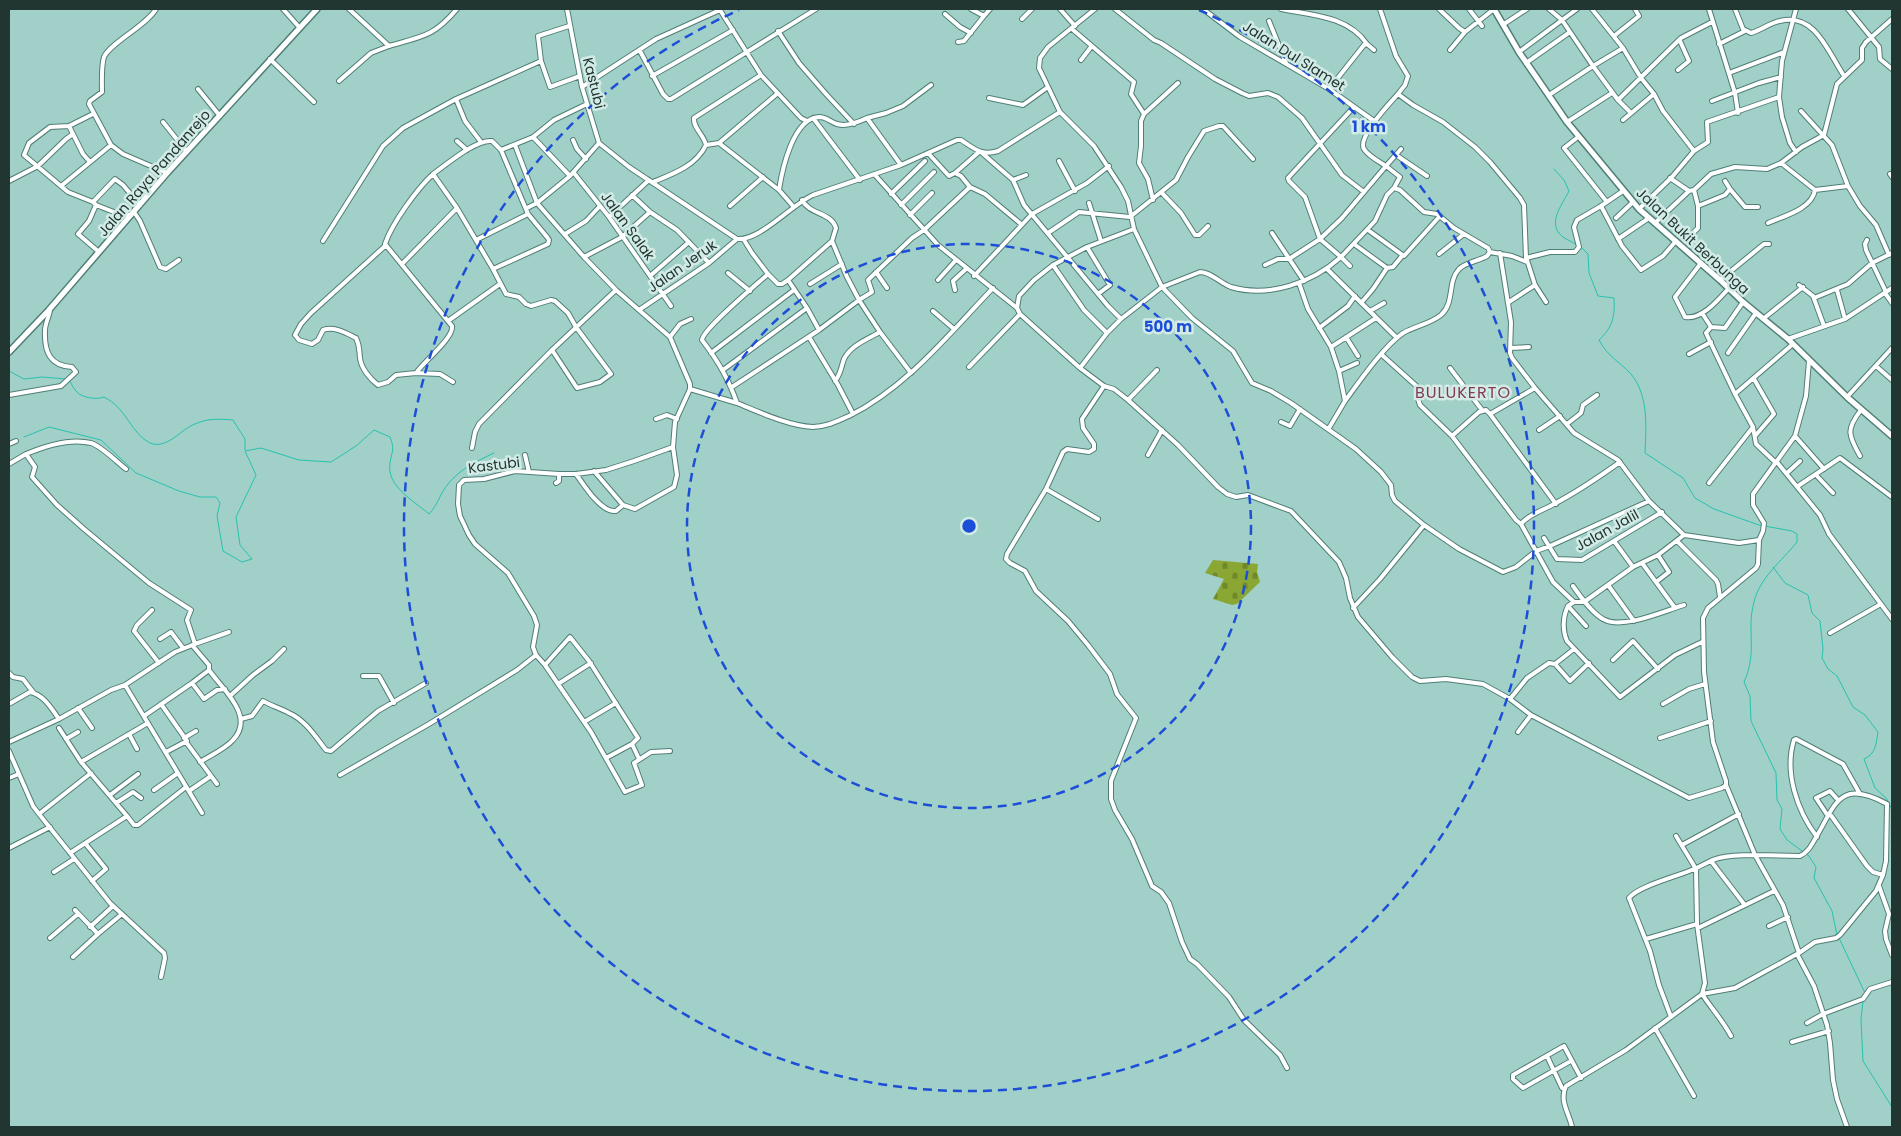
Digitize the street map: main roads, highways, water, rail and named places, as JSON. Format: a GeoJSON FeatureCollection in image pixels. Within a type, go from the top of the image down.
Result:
{"type":"FeatureCollection","features":[{"type":"Feature","properties":{"kind":"main road","name":"Jalan Raya Pandanrejo"},"geometry":{"type":"LineString","coordinates":[[9,352],[50,308],[167,173],[317,9]]}},
{"type":"Feature","properties":{"kind":"main road","name":"Jalan Bukit Berbunga"},"geometry":{"type":"LineString","coordinates":[[1494,9],[1526,63],[1567,122],[1639,209],[1756,314],[1788,339],[1847,397],[1892,436]]}},
{"type":"Feature","properties":{"kind":"waterway"},"geometry":{"type":"LineString","coordinates":[[1554,169],[1564,180],[1569,191],[1557,214],[1556,226],[1558,232],[1563,237],[1577,245]]}},
{"type":"Feature","properties":{"kind":"waterway"},"geometry":{"type":"LineString","coordinates":[[1581,247],[1588,254],[1589,273],[1598,296],[1614,298],[1612,321],[1599,340],[1610,355],[1631,374],[1641,392],[1645,412],[1645,453],[1683,478],[1695,498],[1714,509],[1759,525],[1792,531],[1797,534],[1797,542],[1766,577],[1757,593],[1752,612],[1750,660],[1744,682],[1750,696],[1751,721],[1776,773],[1777,800],[1782,809],[1780,829],[1787,840],[1809,856],[1816,867],[1814,878],[1832,911],[1837,935]]}},
{"type":"Feature","properties":{"kind":"waterway"},"geometry":{"type":"LineString","coordinates":[[9,371],[24,379],[42,377],[66,379]]}},
{"type":"Feature","properties":{"kind":"waterway"},"geometry":{"type":"LineString","coordinates":[[69,380],[75,390],[85,397],[104,397],[112,402],[118,407],[138,434],[150,443],[162,444],[200,422],[218,419],[233,420],[245,439],[245,450]]}},
{"type":"Feature","properties":{"kind":"waterway"},"geometry":{"type":"LineString","coordinates":[[24,437],[49,427],[101,440],[136,473],[179,491],[200,497],[216,497],[220,503],[217,516],[223,551],[242,562],[252,559],[240,545],[236,517],[256,475],[245,451],[261,448],[299,460],[331,462],[356,446],[374,430],[390,437],[392,441],[393,448],[390,463],[392,479],[402,492],[429,514],[445,488],[458,474],[494,453]]}},
{"type":"Feature","properties":{"kind":"waterway"},"geometry":{"type":"LineString","coordinates":[[1773,567],[1785,583],[1808,595],[1812,613],[1820,621],[1822,658],[1828,669],[1837,676],[1853,707],[1865,715],[1878,732],[1873,751],[1864,759],[1875,788],[1886,798],[1892,809]]}},
{"type":"Feature","properties":{"kind":"waterway"},"geometry":{"type":"LineString","coordinates":[[1839,938],[1865,993]]}},
{"type":"Feature","properties":{"kind":"waterway"},"geometry":{"type":"LineString","coordinates":[[1863,1001],[1861,1020],[1863,1061],[1892,1107]]}},
{"type":"Feature","properties":{"kind":"district","name":"BULUKERTO"},"geometry":{"type":"Point","coordinates":[1463,392]}}]}
